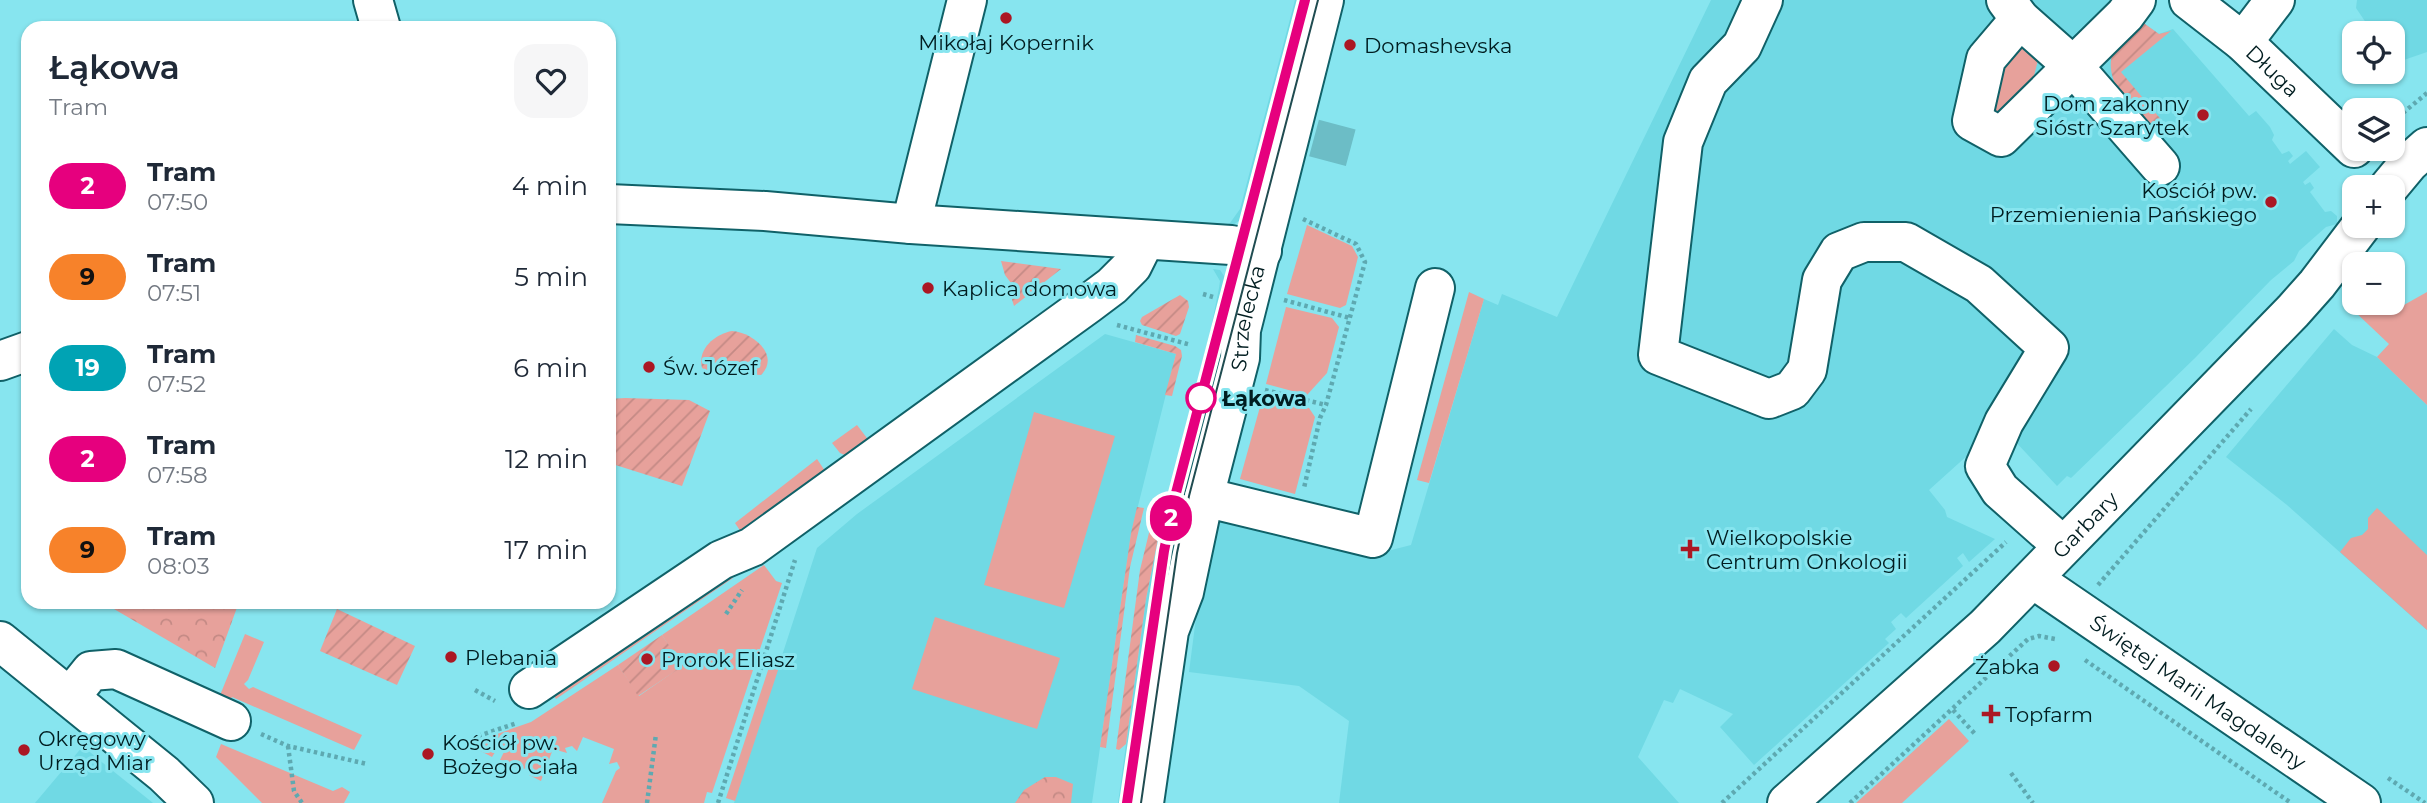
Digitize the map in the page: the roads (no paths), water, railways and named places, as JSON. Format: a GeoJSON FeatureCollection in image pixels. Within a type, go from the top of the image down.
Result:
{"type":"FeatureCollection","features":[{"type":"Feature","properties":{"kind":"street"},"geometry":{"type":"LineString","coordinates":[[373,0],[379,21]]}},
{"type":"Feature","properties":{"kind":"street"},"geometry":{"type":"LineString","coordinates":[[911,224],[967,0]]}},
{"type":"Feature","properties":{"kind":"street","name":"Strzelecka"},"geometry":{"type":"LineString","coordinates":[[1144,803],[1169,631],[1184,592],[1204,496],[1240,358],[1241,330],[1262,251],[1302,136],[1324,0]]}},
{"type":"Feature","properties":{"kind":"street"},"geometry":{"type":"LineString","coordinates":[[1763,0],[1742,46],[1708,81],[1683,142],[1658,355],[1769,399],[1792,390],[1807,370],[1822,280],[1839,252],[1864,242],[1906,242],[1979,284],[2049,348],[2004,422],[1985,466],[2000,490],[2049,534]]}},
{"type":"Feature","properties":{"kind":"street"},"geometry":{"type":"LineString","coordinates":[[2136,0],[2125,15],[2072,65],[2000,136],[1972,121],[1986,59],[2013,9],[2072,65],[2160,166]]}},
{"type":"Feature","properties":{"kind":"street","name":"Długa"},"geometry":{"type":"LineString","coordinates":[[2189,0],[2243,42],[2342,137]]}},
{"type":"Feature","properties":{"kind":"street"},"geometry":{"type":"LineString","coordinates":[[2243,42],[2275,0]]}},
{"type":"Feature","properties":{"kind":"street","name":"Długa"},"geometry":{"type":"LineString","coordinates":[[2367,161],[2378,172],[2410,161]]}},
{"type":"Feature","properties":{"kind":"street"},"geometry":{"type":"LineString","coordinates":[[616,204],[765,211],[911,224],[1231,245],[1262,251]]}},
{"type":"Feature","properties":{"kind":"street","name":"Garbary"},"geometry":{"type":"LineString","coordinates":[[1787,803],[1985,627],[2033,579],[2049,534],[2293,311],[2352,238]]}},
{"type":"Feature","properties":{"kind":"street"},"geometry":{"type":"LineString","coordinates":[[529,689],[721,560],[752,547],[1100,295],[1132,266],[1145,240]]}},
{"type":"Feature","properties":{"kind":"street"},"geometry":{"type":"LineString","coordinates":[[1204,496],[1373,538],[1435,288]]}},
{"type":"Feature","properties":{"kind":"street"},"geometry":{"type":"LineString","coordinates":[[0,361],[21,354]]}},
{"type":"Feature","properties":{"kind":"street","name":"Świętej Marii Magdaleny"},"geometry":{"type":"LineString","coordinates":[[2033,579],[2068,625],[2361,803]]}},
{"type":"Feature","properties":{"kind":"street"},"geometry":{"type":"LineString","coordinates":[[0,641],[164,774],[194,803]]}},
{"type":"Feature","properties":{"kind":"street"},"geometry":{"type":"LineString","coordinates":[[70,697],[91,671],[116,669],[231,721]]}},
{"type":"Feature","properties":{"kind":"tunnel"},"geometry":{"type":"LineString","coordinates":[[1314,138],[1363,151]]}},
{"type":"Feature","properties":{"kind":"tram line"},"geometry":{"type":"LineString","coordinates":[[1127,803],[1164,551],[1176,493],[1305,0]]}},
{"type":"Feature","properties":{"kind":"tram line","name":"2"},"geometry":{"type":"LineString","coordinates":[[1127,803],[1164,551],[1176,493],[1305,0]]}},
{"type":"Feature","properties":{"kind":"tram line"},"geometry":{"type":"LineString","coordinates":[[1141,803],[1177,553],[1189,496],[1318,0]]}},
{"type":"Feature","properties":{"kind":"place","name":"Mikołaj Kopernik"},"geometry":{"type":"Point","coordinates":[1006,18]}},
{"type":"Feature","properties":{"kind":"place","name":"Domashevska"},"geometry":{"type":"Point","coordinates":[1350,45]}},
{"type":"Feature","properties":{"kind":"place","name":"Dom zakonny Sióstr Szarytek"},"geometry":{"type":"Point","coordinates":[2203,115]}},
{"type":"Feature","properties":{"kind":"place","name":"Kościół pw. Przemienienia Pańskiego"},"geometry":{"type":"Point","coordinates":[2271,202]}},
{"type":"Feature","properties":{"kind":"place","name":"Kaplica domowa"},"geometry":{"type":"Point","coordinates":[928,288]}},
{"type":"Feature","properties":{"kind":"place","name":"Św. Józef"},"geometry":{"type":"Point","coordinates":[649,367]}},
{"type":"Feature","properties":{"kind":"place","name":"Łąkowa"},"geometry":{"type":"Point","coordinates":[1201,398]}},
{"type":"Feature","properties":{"kind":"place","name":"Wielkopolskie Centrum Onkologii"},"geometry":{"type":"Point","coordinates":[1690,549]}},
{"type":"Feature","properties":{"kind":"place","name":"Plebania"},"geometry":{"type":"Point","coordinates":[451,657]}},
{"type":"Feature","properties":{"kind":"place","name":"Prorok Eliasz"},"geometry":{"type":"Point","coordinates":[647,659]}},
{"type":"Feature","properties":{"kind":"place","name":"Żabka"},"geometry":{"type":"Point","coordinates":[2054,666]}},
{"type":"Feature","properties":{"kind":"place","name":"Topfarm"},"geometry":{"type":"Point","coordinates":[1991,714]}},
{"type":"Feature","properties":{"kind":"place","name":"Okręgowy Urząd Miar"},"geometry":{"type":"Point","coordinates":[24,750]}},
{"type":"Feature","properties":{"kind":"place","name":"Kościół pw. Bożego Ciała"},"geometry":{"type":"Point","coordinates":[428,754]}}]}
